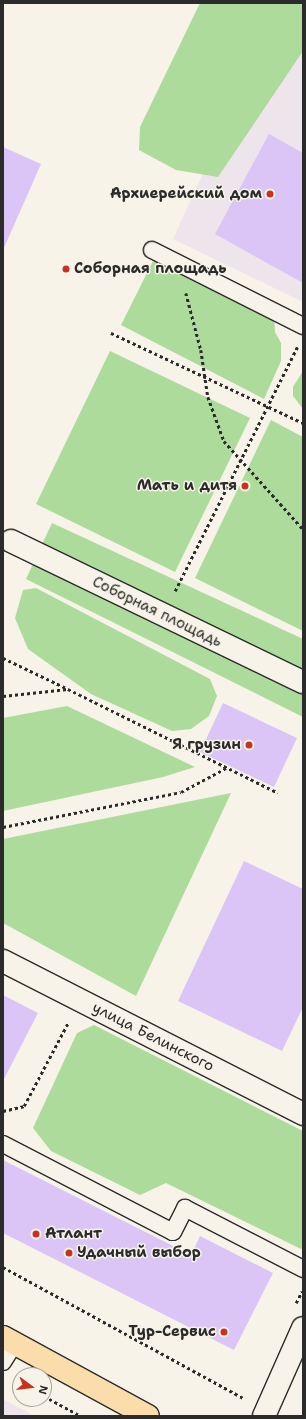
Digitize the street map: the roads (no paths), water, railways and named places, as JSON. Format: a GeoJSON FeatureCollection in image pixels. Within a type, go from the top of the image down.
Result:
{"type":"FeatureCollection","features":[{"type":"Feature","properties":{"kind":"main road"},"geometry":{"type":"LineString","coordinates":[[9,1340],[148,1416]]}},
{"type":"Feature","properties":{"kind":"street","name":"Соборная площадь"},"geometry":{"type":"LineString","coordinates":[[11,541],[303,682]]}},
{"type":"Feature","properties":{"kind":"street","name":"улица Белинского"},"geometry":{"type":"LineString","coordinates":[[3,961],[303,1114]]}},
{"type":"Feature","properties":{"kind":"street"},"geometry":{"type":"LineString","coordinates":[[264,1416],[303,1328]]}},
{"type":"Feature","properties":{"kind":"lane"},"geometry":{"type":"LineString","coordinates":[[152,250],[303,326]]}},
{"type":"Feature","properties":{"kind":"lane"},"geometry":{"type":"LineString","coordinates":[[3,1144],[173,1232],[185,1208],[303,1269]]}},
{"type":"Feature","properties":{"kind":"lane"},"geometry":{"type":"LineString","coordinates":[[3,1362],[9,1340]]}},
{"type":"Feature","properties":{"kind":"place","name":"Архиерейский дом"},"geometry":{"type":"Point","coordinates":[270,194]}},
{"type":"Feature","properties":{"kind":"place","name":"Соборная площадь"},"geometry":{"type":"Point","coordinates":[66,269]}},
{"type":"Feature","properties":{"kind":"place","name":"Мать и дитя"},"geometry":{"type":"Point","coordinates":[245,486]}},
{"type":"Feature","properties":{"kind":"place","name":"Я грузин"},"geometry":{"type":"Point","coordinates":[249,745]}},
{"type":"Feature","properties":{"kind":"place","name":"Атлант"},"geometry":{"type":"Point","coordinates":[36,1234]}},
{"type":"Feature","properties":{"kind":"place","name":"Удачный выбор"},"geometry":{"type":"Point","coordinates":[69,1253]}},
{"type":"Feature","properties":{"kind":"place","name":"Тур-Сервис"},"geometry":{"type":"Point","coordinates":[224,1332]}}]}
